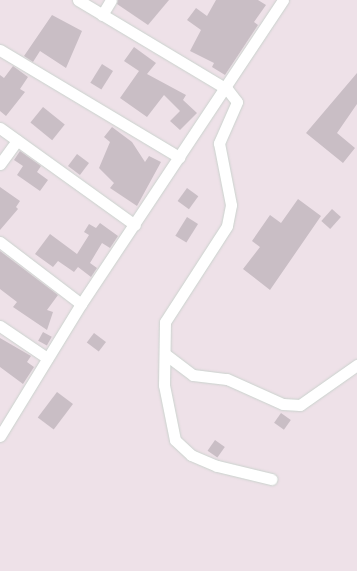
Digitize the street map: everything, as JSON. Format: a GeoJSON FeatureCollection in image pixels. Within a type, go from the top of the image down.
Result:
{"type":"FeatureCollection","features":[{"type":"Feature","properties":{"kind":"street"},"geometry":{"type":"LineString","coordinates":[[78,0],[227,88],[237,102],[219,143],[231,205],[227,226],[165,322],[167,414],[175,440],[191,455],[217,466],[271,479]]}},
{"type":"Feature","properties":{"kind":"street"},"geometry":{"type":"LineString","coordinates":[[102,15],[112,0]]}},
{"type":"Feature","properties":{"kind":"street"},"geometry":{"type":"LineString","coordinates":[[0,436],[81,304],[227,88],[280,1]]}},
{"type":"Feature","properties":{"kind":"street"},"geometry":{"type":"LineString","coordinates":[[0,50],[179,157]]}},
{"type":"Feature","properties":{"kind":"street"},"geometry":{"type":"LineString","coordinates":[[0,128],[135,225]]}},
{"type":"Feature","properties":{"kind":"street"},"geometry":{"type":"LineString","coordinates":[[0,164],[17,141]]}},
{"type":"Feature","properties":{"kind":"street"},"geometry":{"type":"LineString","coordinates":[[0,242],[81,304]]}},
{"type":"Feature","properties":{"kind":"street"},"geometry":{"type":"LineString","coordinates":[[0,326],[47,358]]}},
{"type":"Feature","properties":{"kind":"street"},"geometry":{"type":"LineString","coordinates":[[165,354],[193,375],[227,379],[283,404],[300,404],[357,365]]}},
{"type":"Feature","properties":{"kind":"building"},"geometry":{"type":"Polygon","coordinates":[[[118,0],[169,0],[148,25],[117,4],[118,0]]]}},
{"type":"Feature","properties":{"kind":"building"},"geometry":{"type":"Polygon","coordinates":[[[216,0],[258,0],[266,5],[254,22],[258,25],[225,75],[212,67],[214,63],[190,51],[201,30],[187,20],[196,8],[207,16],[216,0]]]}},
{"type":"Feature","properties":{"kind":"building"},"geometry":{"type":"Polygon","coordinates":[[[52,15],[82,31],[66,68],[40,51],[33,62],[24,56],[52,15]]]}},
{"type":"Feature","properties":{"kind":"building"},"geometry":{"type":"Polygon","coordinates":[[[134,47],[156,63],[147,74],[186,95],[183,100],[197,113],[180,130],[170,121],[180,111],[164,95],[147,117],[120,98],[139,71],[124,61],[134,47]]]}},
{"type":"Feature","properties":{"kind":"building"},"geometry":{"type":"Polygon","coordinates":[[[102,64],[113,71],[101,90],[90,83],[102,64]]]}},
{"type":"Feature","properties":{"kind":"building"},"geometry":{"type":"Polygon","coordinates":[[[13,66],[28,77],[20,89],[25,92],[6,116],[0,111],[0,75],[4,78],[13,66]]]}},
{"type":"Feature","properties":{"kind":"building"},"geometry":{"type":"Polygon","coordinates":[[[357,73],[357,104],[337,133],[355,148],[343,163],[306,133],[357,73]]]}},
{"type":"Feature","properties":{"kind":"building"},"geometry":{"type":"Polygon","coordinates":[[[43,107],[65,125],[52,140],[30,123],[43,107]]]}},
{"type":"Feature","properties":{"kind":"building"},"geometry":{"type":"Polygon","coordinates":[[[112,127],[132,142],[145,162],[149,156],[161,162],[137,206],[110,188],[114,183],[99,168],[110,142],[104,137],[112,127]]]}},
{"type":"Feature","properties":{"kind":"building"},"geometry":{"type":"Polygon","coordinates":[[[20,151],[41,166],[37,172],[48,180],[40,191],[17,175],[23,166],[14,160],[20,151]]]}},
{"type":"Feature","properties":{"kind":"building"},"geometry":{"type":"Polygon","coordinates":[[[77,154],[89,163],[80,175],[68,166],[77,154]]]}},
{"type":"Feature","properties":{"kind":"building"},"geometry":{"type":"Polygon","coordinates":[[[0,187],[20,201],[16,207],[18,209],[0,230],[0,187]]]}},
{"type":"Feature","properties":{"kind":"building"},"geometry":{"type":"Polygon","coordinates":[[[187,188],[198,196],[189,209],[178,201],[187,188]]]}},
{"type":"Feature","properties":{"kind":"building"},"geometry":{"type":"Polygon","coordinates":[[[298,199],[321,216],[270,290],[243,269],[260,247],[252,241],[270,215],[281,223],[298,199]]]}},
{"type":"Feature","properties":{"kind":"building"},"geometry":{"type":"Polygon","coordinates":[[[332,209],[341,217],[330,229],[321,221],[332,209]]]}},
{"type":"Feature","properties":{"kind":"building"},"geometry":{"type":"Polygon","coordinates":[[[187,217],[198,224],[186,243],[175,236],[187,217]]]}},
{"type":"Feature","properties":{"kind":"building"},"geometry":{"type":"Polygon","coordinates":[[[100,223],[118,236],[110,248],[102,243],[90,263],[97,268],[91,277],[78,267],[74,272],[58,261],[53,267],[35,254],[50,234],[77,254],[89,235],[84,232],[89,224],[96,228],[100,223]]]}},
{"type":"Feature","properties":{"kind":"building"},"geometry":{"type":"Polygon","coordinates":[[[0,251],[58,295],[47,310],[53,312],[47,330],[13,307],[17,302],[0,289],[0,251]]]}},
{"type":"Feature","properties":{"kind":"building"},"geometry":{"type":"Polygon","coordinates":[[[43,332],[52,337],[47,346],[38,341],[43,332]]]}},
{"type":"Feature","properties":{"kind":"building"},"geometry":{"type":"Polygon","coordinates":[[[94,333],[106,342],[99,352],[87,343],[94,333]]]}},
{"type":"Feature","properties":{"kind":"building"},"geometry":{"type":"Polygon","coordinates":[[[0,338],[31,356],[27,362],[34,367],[23,384],[0,367],[0,338]]]}},
{"type":"Feature","properties":{"kind":"building"},"geometry":{"type":"Polygon","coordinates":[[[57,392],[73,404],[54,430],[38,418],[57,392]]]}},
{"type":"Feature","properties":{"kind":"building"},"geometry":{"type":"Polygon","coordinates":[[[281,413],[291,420],[284,430],[274,423],[281,413]]]}},
{"type":"Feature","properties":{"kind":"building"},"geometry":{"type":"Polygon","coordinates":[[[215,440],[225,447],[217,458],[208,451],[215,440]]]}}]}
